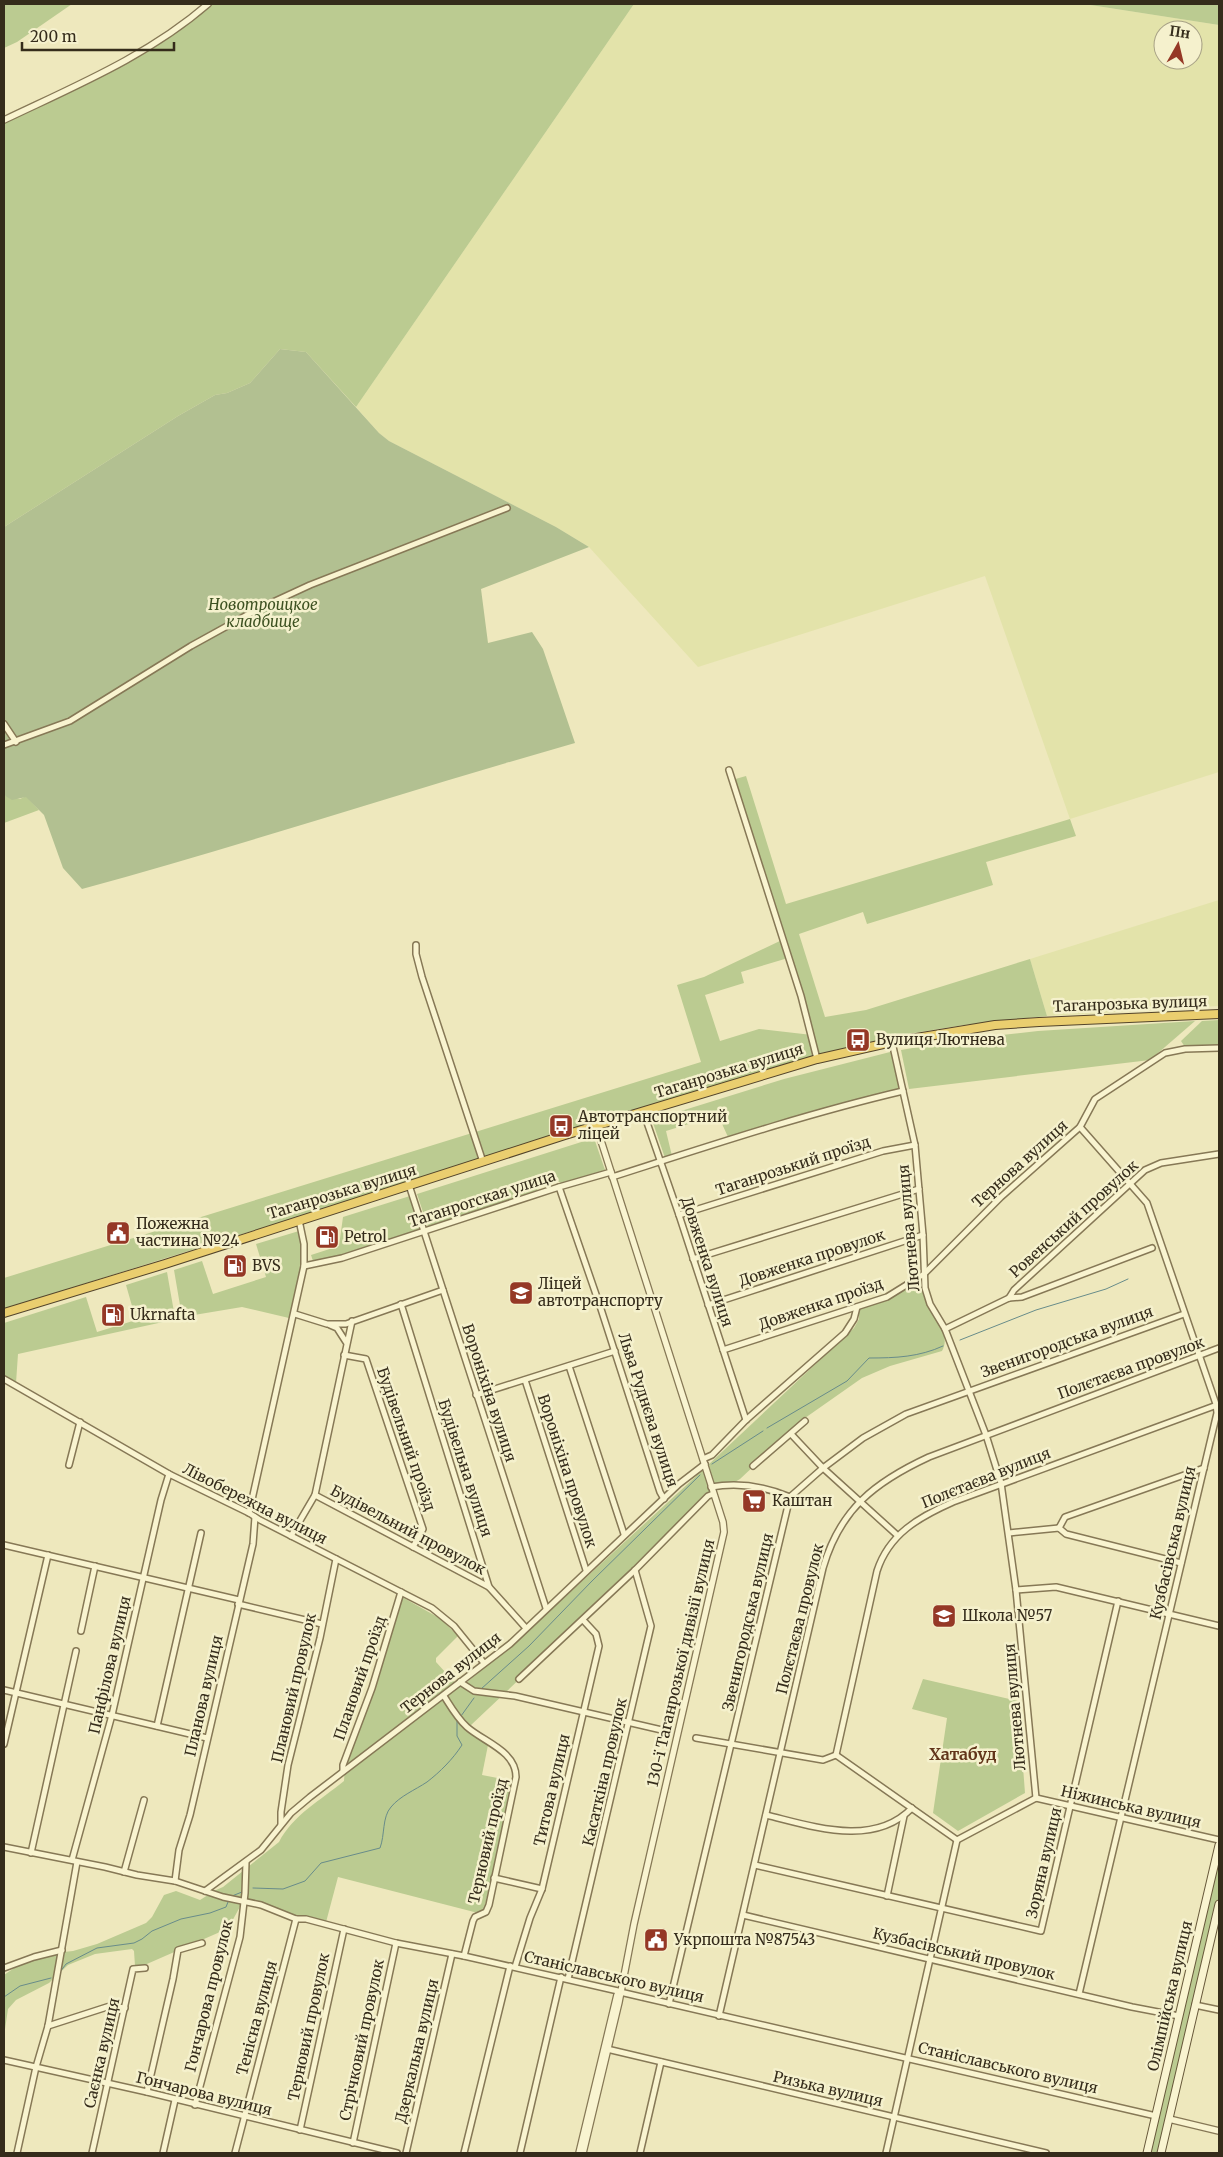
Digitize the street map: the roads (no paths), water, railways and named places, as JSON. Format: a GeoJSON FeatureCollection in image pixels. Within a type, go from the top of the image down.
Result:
{"type":"FeatureCollection","features":[{"type":"Feature","properties":{"kind":"highway","name":"Таганрозька вулиця"},"geometry":{"type":"LineString","coordinates":[[4,1313],[596,1125],[817,1059],[892,1042],[981,1027],[1021,1023],[1219,1014]]}},
{"type":"Feature","properties":{"kind":"main road","name":"Олімпійська вулиця"},"geometry":{"type":"LineString","coordinates":[[1147,2153],[1219,1845]]}},
{"type":"Feature","properties":{"kind":"main road","name":"Олімпійська вулиця"},"geometry":{"type":"LineString","coordinates":[[1161,2153],[1219,1904]]}},
{"type":"Feature","properties":{"kind":"main road","name":"Станіславського вулиця"},"geometry":{"type":"LineString","coordinates":[[1156,2116],[1169,2119]]}},
{"type":"Feature","properties":{"kind":"street"},"geometry":{"type":"LineString","coordinates":[[4,120],[121,64],[147,48],[208,4]]}},
{"type":"Feature","properties":{"kind":"street"},"geometry":{"type":"LineString","coordinates":[[4,745],[70,721],[239,618],[310,585],[507,508]]}},
{"type":"Feature","properties":{"kind":"street"},"geometry":{"type":"LineString","coordinates":[[4,724],[16,742]]}},
{"type":"Feature","properties":{"kind":"street"},"geometry":{"type":"LineString","coordinates":[[729,770],[801,996],[817,1059]]}},
{"type":"Feature","properties":{"kind":"street"},"geometry":{"type":"LineString","coordinates":[[416,945],[416,954],[422,977],[483,1162]]}},
{"type":"Feature","properties":{"kind":"street","name":"Лютнева вулиця"},"geometry":{"type":"LineString","coordinates":[[892,1042],[915,1145],[923,1235],[924,1274],[930,1304],[945,1329],[986,1435],[1001,1483],[1016,1590],[1036,1798]]}},
{"type":"Feature","properties":{"kind":"street","name":"Тернова вулиця"},"geometry":{"type":"LineString","coordinates":[[924,1274],[1001,1197],[1080,1127],[1095,1099],[1108,1089],[1165,1053],[1185,1049],[1219,1048]]}},
{"type":"Feature","properties":{"kind":"street","name":"Таганрогская улица"},"geometry":{"type":"LineString","coordinates":[[304,1266],[342,1258],[559,1187],[660,1162],[783,1123],[903,1091]]}},
{"type":"Feature","properties":{"kind":"street","name":"Довженка вулиця"},"geometry":{"type":"LineString","coordinates":[[643,1112],[694,1259],[746,1420]]}},
{"type":"Feature","properties":{"kind":"street","name":"130-ї Таганрозької дивізії вулиця"},"geometry":{"type":"LineString","coordinates":[[579,2153],[619,1992],[724,1532],[704,1461],[596,1125]]}},
{"type":"Feature","properties":{"kind":"street","name":"Кузбасівська вулиця"},"geometry":{"type":"LineString","coordinates":[[1079,1994],[1218,1405],[1198,1356],[1147,1203],[1080,1127]]}},
{"type":"Feature","properties":{"kind":"street","name":"Таганрозький проїзд"},"geometry":{"type":"LineString","coordinates":[[679,1215],[883,1151],[915,1145]]}},
{"type":"Feature","properties":{"kind":"street","name":"Ровенський провулок"},"geometry":{"type":"LineString","coordinates":[[1009,1298],[1014,1290],[1145,1170],[1156,1164],[1219,1154]]}},
{"type":"Feature","properties":{"kind":"street","name":"Вороніхіна вулиця"},"geometry":{"type":"LineString","coordinates":[[409,1185],[546,1608]]}},
{"type":"Feature","properties":{"kind":"street","name":"Льва Руднєва вулиця"},"geometry":{"type":"LineString","coordinates":[[559,1187],[660,1492],[664,1499]]}},
{"type":"Feature","properties":{"kind":"street"},"geometry":{"type":"LineString","coordinates":[[694,1259],[919,1189]]}},
{"type":"Feature","properties":{"kind":"street"},"geometry":{"type":"LineString","coordinates":[[249,1513],[295,1314],[304,1266],[304,1244],[299,1220]]}},
{"type":"Feature","properties":{"kind":"street","name":"Довженка провулок"},"geometry":{"type":"LineString","coordinates":[[708,1305],[923,1235]]}},
{"type":"Feature","properties":{"kind":"street"},"geometry":{"type":"LineString","coordinates":[[945,1329],[1009,1298],[1022,1297],[1152,1248]]}},
{"type":"Feature","properties":{"kind":"street","name":"Довженка проїзд"},"geometry":{"type":"LineString","coordinates":[[723,1350],[887,1298],[924,1274]]}},
{"type":"Feature","properties":{"kind":"street"},"geometry":{"type":"LineString","coordinates":[[327,1324],[346,1324],[443,1290]]}},
{"type":"Feature","properties":{"kind":"street","name":"Будівельна вулиця"},"geometry":{"type":"LineString","coordinates":[[401,1304],[490,1587],[526,1627]]}},
{"type":"Feature","properties":{"kind":"street","name":"Тернова вулиця"},"geometry":{"type":"LineString","coordinates":[[205,1891],[246,1862],[266,1845],[290,1813],[510,1644],[624,1534],[712,1455],[746,1420],[845,1333],[854,1319],[857,1307]]}},
{"type":"Feature","properties":{"kind":"street"},"geometry":{"type":"LineString","coordinates":[[295,1314],[337,1328],[347,1342]]}},
{"type":"Feature","properties":{"kind":"street","name":"Звенигородська вулиця"},"geometry":{"type":"LineString","coordinates":[[669,2004],[790,1497],[823,1468],[884,1425],[968,1390],[1184,1314]]}},
{"type":"Feature","properties":{"kind":"street"},"geometry":{"type":"LineString","coordinates":[[291,1536],[315,1495],[352,1321]]}},
{"type":"Feature","properties":{"kind":"street","name":"Полєтаєва провулок"},"geometry":{"type":"LineString","coordinates":[[719,2016],[827,1553],[841,1525],[859,1501],[886,1481],[914,1464],[986,1435],[1219,1348]]}},
{"type":"Feature","properties":{"kind":"street"},"geometry":{"type":"LineString","coordinates":[[476,1395],[615,1352]]}},
{"type":"Feature","properties":{"kind":"street","name":"Будівельний проїзд"},"geometry":{"type":"LineString","coordinates":[[344,1355],[366,1359],[423,1529],[413,1547]]}},
{"type":"Feature","properties":{"kind":"street"},"geometry":{"type":"LineString","coordinates":[[569,1366],[624,1534]]}},
{"type":"Feature","properties":{"kind":"street","name":"Лівобережна вулиця"},"geometry":{"type":"LineString","coordinates":[[4,1378],[169,1474],[249,1513],[401,1592],[443,1616],[454,1626],[484,1663]]}},
{"type":"Feature","properties":{"kind":"street","name":"Вороніхіна провулок"},"geometry":{"type":"LineString","coordinates":[[525,1380],[586,1570]]}},
{"type":"Feature","properties":{"kind":"street","name":"Полєтаєва вулиця"},"geometry":{"type":"LineString","coordinates":[[836,1755],[877,1571],[887,1548],[898,1535],[938,1509],[1001,1483],[1218,1405]]}},
{"type":"Feature","properties":{"kind":"street"},"geometry":{"type":"LineString","coordinates":[[753,1466],[805,1420]]}},
{"type":"Feature","properties":{"kind":"street"},"geometry":{"type":"LineString","coordinates":[[69,1465],[80,1422]]}},
{"type":"Feature","properties":{"kind":"street"},"geometry":{"type":"LineString","coordinates":[[791,1434],[823,1468],[898,1535]]}},
{"type":"Feature","properties":{"kind":"street"},"geometry":{"type":"LineString","coordinates":[[1059,1528],[1065,1517],[1204,1468]]}},
{"type":"Feature","properties":{"kind":"street","name":"Панфілова вулиця"},"geometry":{"type":"LineString","coordinates":[[17,2153],[36,2067],[48,2026],[62,1950],[74,1861],[112,1715],[169,1474]]}},
{"type":"Feature","properties":{"kind":"street"},"geometry":{"type":"LineString","coordinates":[[711,1487],[742,1484],[775,1491],[790,1497]]}},
{"type":"Feature","properties":{"kind":"street"},"geometry":{"type":"LineString","coordinates":[[519,1679],[636,1570],[708,1496],[713,1494]]}},
{"type":"Feature","properties":{"kind":"street","name":"Будівельний провулок"},"geometry":{"type":"LineString","coordinates":[[315,1495],[490,1587]]}},
{"type":"Feature","properties":{"kind":"street","name":"Планова вулиця"},"geometry":{"type":"LineString","coordinates":[[175,1881],[179,1850],[190,1815],[253,1544],[255,1517]]}},
{"type":"Feature","properties":{"kind":"street"},"geometry":{"type":"LineString","coordinates":[[1009,1533],[1059,1528],[1066,1534],[1181,1563]]}},
{"type":"Feature","properties":{"kind":"street"},"geometry":{"type":"LineString","coordinates":[[157,1726],[201,1533]]}},
{"type":"Feature","properties":{"kind":"street"},"geometry":{"type":"LineString","coordinates":[[4,1545],[189,1588],[322,1624]]}},
{"type":"Feature","properties":{"kind":"street"},"geometry":{"type":"LineString","coordinates":[[4,1744],[48,1555]]}},
{"type":"Feature","properties":{"kind":"street","name":"Плановий провулок"},"geometry":{"type":"LineString","coordinates":[[281,1824],[288,1765],[336,1559]]}},
{"type":"Feature","properties":{"kind":"street"},"geometry":{"type":"LineString","coordinates":[[81,1630],[95,1566]]}},
{"type":"Feature","properties":{"kind":"street","name":"Касаткіна провулок"},"geometry":{"type":"LineString","coordinates":[[568,1979],[630,1723],[651,1626],[636,1570]]}},
{"type":"Feature","properties":{"kind":"street"},"geometry":{"type":"LineString","coordinates":[[1016,1590],[1055,1586],[1219,1626]]}},
{"type":"Feature","properties":{"kind":"street","name":"Плановий проїзд"},"geometry":{"type":"LineString","coordinates":[[344,1771],[343,1765],[372,1688],[401,1592]]}},
{"type":"Feature","properties":{"kind":"street","name":"Зоряна вулиця"},"geometry":{"type":"LineString","coordinates":[[755,1865],[1041,1932],[1118,1601]]}},
{"type":"Feature","properties":{"kind":"street","name":"Титова вулиця"},"geometry":{"type":"LineString","coordinates":[[464,2153],[513,1967],[542,1890],[582,1712],[599,1646],[596,1634],[583,1620]]}},
{"type":"Feature","properties":{"kind":"street"},"geometry":{"type":"LineString","coordinates":[[31,1853],[76,1651]]}},
{"type":"Feature","properties":{"kind":"street"},"geometry":{"type":"LineString","coordinates":[[460,1682],[474,1691],[515,1696],[666,1731]]}},
{"type":"Feature","properties":{"kind":"street"},"geometry":{"type":"LineString","coordinates":[[4,1690],[207,1738]]}},
{"type":"Feature","properties":{"kind":"street","name":"Терновий проїзд"},"geometry":{"type":"LineString","coordinates":[[444,1696],[454,1712],[468,1728],[506,1754],[515,1765],[516,1777],[488,1909],[475,1917],[464,1956]]}},
{"type":"Feature","properties":{"kind":"street"},"geometry":{"type":"LineString","coordinates":[[696,1738],[825,1760],[836,1755],[958,1840]]}},
{"type":"Feature","properties":{"kind":"street"},"geometry":{"type":"LineString","coordinates":[[886,2153],[958,1840],[1036,1798]]}},
{"type":"Feature","properties":{"kind":"street","name":"Ніжинська вулиця"},"geometry":{"type":"LineString","coordinates":[[1036,1798],[1219,1840]]}},
{"type":"Feature","properties":{"kind":"street"},"geometry":{"type":"LineString","coordinates":[[124,1872],[144,1800]]}},
{"type":"Feature","properties":{"kind":"street"},"geometry":{"type":"LineString","coordinates":[[766,1815],[837,1831],[857,1831],[879,1827],[904,1816],[912,1808]]}},
{"type":"Feature","properties":{"kind":"street"},"geometry":{"type":"LineString","coordinates":[[887,1896],[904,1816]]}},
{"type":"Feature","properties":{"kind":"street","name":"Станіславського вулиця"},"geometry":{"type":"LineString","coordinates":[[4,1847],[175,1881],[243,1902],[261,1905],[296,1919],[306,1919],[396,1942],[561,1977],[719,2016],[1156,2116]]}},
{"type":"Feature","properties":{"kind":"street","name":"Гончарова провулок"},"geometry":{"type":"LineString","coordinates":[[195,2105],[240,1937],[246,1862]]}},
{"type":"Feature","properties":{"kind":"street"},"geometry":{"type":"LineString","coordinates":[[494,1878],[542,1890]]}},
{"type":"Feature","properties":{"kind":"street","name":"Кузбасівський провулок"},"geometry":{"type":"LineString","coordinates":[[743,1916],[1180,2016]]}},
{"type":"Feature","properties":{"kind":"street","name":"Тенісна вулиця"},"geometry":{"type":"LineString","coordinates":[[235,2153],[296,1919]]}},
{"type":"Feature","properties":{"kind":"street","name":"Терновий провулок"},"geometry":{"type":"LineString","coordinates":[[300,2130],[344,1929]]}},
{"type":"Feature","properties":{"kind":"street","name":"Стрічковий провулок"},"geometry":{"type":"LineString","coordinates":[[353,2142],[396,1942]]}},
{"type":"Feature","properties":{"kind":"street"},"geometry":{"type":"LineString","coordinates":[[147,2092],[178,1950],[202,1943]]}},
{"type":"Feature","properties":{"kind":"street"},"geometry":{"type":"LineString","coordinates":[[4,1968],[34,1956],[62,1950]]}},
{"type":"Feature","properties":{"kind":"street","name":"Дзеркальна вулиця"},"geometry":{"type":"LineString","coordinates":[[406,2153],[452,1954]]}},
{"type":"Feature","properties":{"kind":"street","name":"Саєнка вулиця"},"geometry":{"type":"LineString","coordinates":[[92,2153],[133,1970],[145,1968]]}},
{"type":"Feature","properties":{"kind":"street"},"geometry":{"type":"LineString","coordinates":[[520,2153],[561,1977]]}},
{"type":"Feature","properties":{"kind":"street"},"geometry":{"type":"LineString","coordinates":[[1195,2005],[1219,2010]]}},
{"type":"Feature","properties":{"kind":"street"},"geometry":{"type":"LineString","coordinates":[[48,2026],[110,2006],[125,2008]]}},
{"type":"Feature","properties":{"kind":"street","name":"130-ї Таганрозької дивізії вулиця"},"geometry":{"type":"LineString","coordinates":[[583,2153],[605,2049]]}},
{"type":"Feature","properties":{"kind":"street","name":"Ризька вулиця"},"geometry":{"type":"LineString","coordinates":[[605,2049],[1046,2153]]}},
{"type":"Feature","properties":{"kind":"street","name":"Гончарова вулиця"},"geometry":{"type":"LineString","coordinates":[[4,2060],[147,2092],[397,2153]]}},
{"type":"Feature","properties":{"kind":"street"},"geometry":{"type":"LineString","coordinates":[[640,2153],[661,2062]]}},
{"type":"Feature","properties":{"kind":"street"},"geometry":{"type":"LineString","coordinates":[[163,2153],[175,2100]]}},
{"type":"Feature","properties":{"kind":"street","name":"Станіславського вулиця"},"geometry":{"type":"LineString","coordinates":[[1169,2119],[1219,2131]]}},
{"type":"Feature","properties":{"kind":"waterway"},"geometry":{"type":"LineString","coordinates":[[960,1340],[1036,1310],[1106,1289],[1128,1279]]}},
{"type":"Feature","properties":{"kind":"waterway"},"geometry":{"type":"LineString","coordinates":[[767,1428],[847,1381],[869,1358],[907,1356],[925,1353],[943,1346]]}},
{"type":"Feature","properties":{"kind":"waterway"},"geometry":{"type":"LineString","coordinates":[[712,1464],[763,1431]]}},
{"type":"Feature","properties":{"kind":"waterway"},"geometry":{"type":"LineString","coordinates":[[481,1689],[529,1646],[700,1475]]}},
{"type":"Feature","properties":{"kind":"waterway"},"geometry":{"type":"LineString","coordinates":[[461,1716],[474,1698]]}},
{"type":"Feature","properties":{"kind":"waterway"},"geometry":{"type":"LineString","coordinates":[[253,1888],[283,1889],[305,1881],[321,1863],[380,1848],[386,1816],[391,1807],[437,1774],[462,1745],[457,1736],[457,1720]]}},
{"type":"Feature","properties":{"kind":"waterway"},"geometry":{"type":"LineString","coordinates":[[232,1896],[242,1892]]}},
{"type":"Feature","properties":{"kind":"waterway"},"geometry":{"type":"LineString","coordinates":[[60,1972],[66,1964],[97,1948],[134,1943],[152,1931],[181,1919],[210,1913],[226,1907],[228,1902]]}},
{"type":"Feature","properties":{"kind":"waterway"},"geometry":{"type":"LineString","coordinates":[[4,1997],[20,1986],[51,1978]]}},
{"type":"Feature","properties":{"kind":"place","name":"Вулиця Лютнева"},"geometry":{"type":"Point","coordinates":[858,1040]}},
{"type":"Feature","properties":{"kind":"place","name":"Автотранспортний ліцей"},"geometry":{"type":"Point","coordinates":[561,1126]}},
{"type":"Feature","properties":{"kind":"place","name":"Пожежна частина №24"},"geometry":{"type":"Point","coordinates":[118,1233]}},
{"type":"Feature","properties":{"kind":"place","name":"Petrol"},"geometry":{"type":"Point","coordinates":[327,1237]}},
{"type":"Feature","properties":{"kind":"place","name":"BVS"},"geometry":{"type":"Point","coordinates":[235,1266]}},
{"type":"Feature","properties":{"kind":"place","name":"Ліцей автотранспорту"},"geometry":{"type":"Point","coordinates":[521,1293]}},
{"type":"Feature","properties":{"kind":"place","name":"Ukrnafta"},"geometry":{"type":"Point","coordinates":[113,1315]}},
{"type":"Feature","properties":{"kind":"place","name":"Каштан"},"geometry":{"type":"Point","coordinates":[754,1501]}},
{"type":"Feature","properties":{"kind":"place","name":"Школа №57"},"geometry":{"type":"Point","coordinates":[944,1616]}},
{"type":"Feature","properties":{"kind":"place","name":"Укрпошта №87543"},"geometry":{"type":"Point","coordinates":[656,1940]}},
{"type":"Feature","properties":{"kind":"district","name":"Хатабуд"},"geometry":{"type":"Point","coordinates":[963,1754]}},
{"type":"Feature","properties":{"kind":"park label","name":"Новотроицкое кладбище"},"geometry":{"type":"Point","coordinates":[263,614]}}]}
